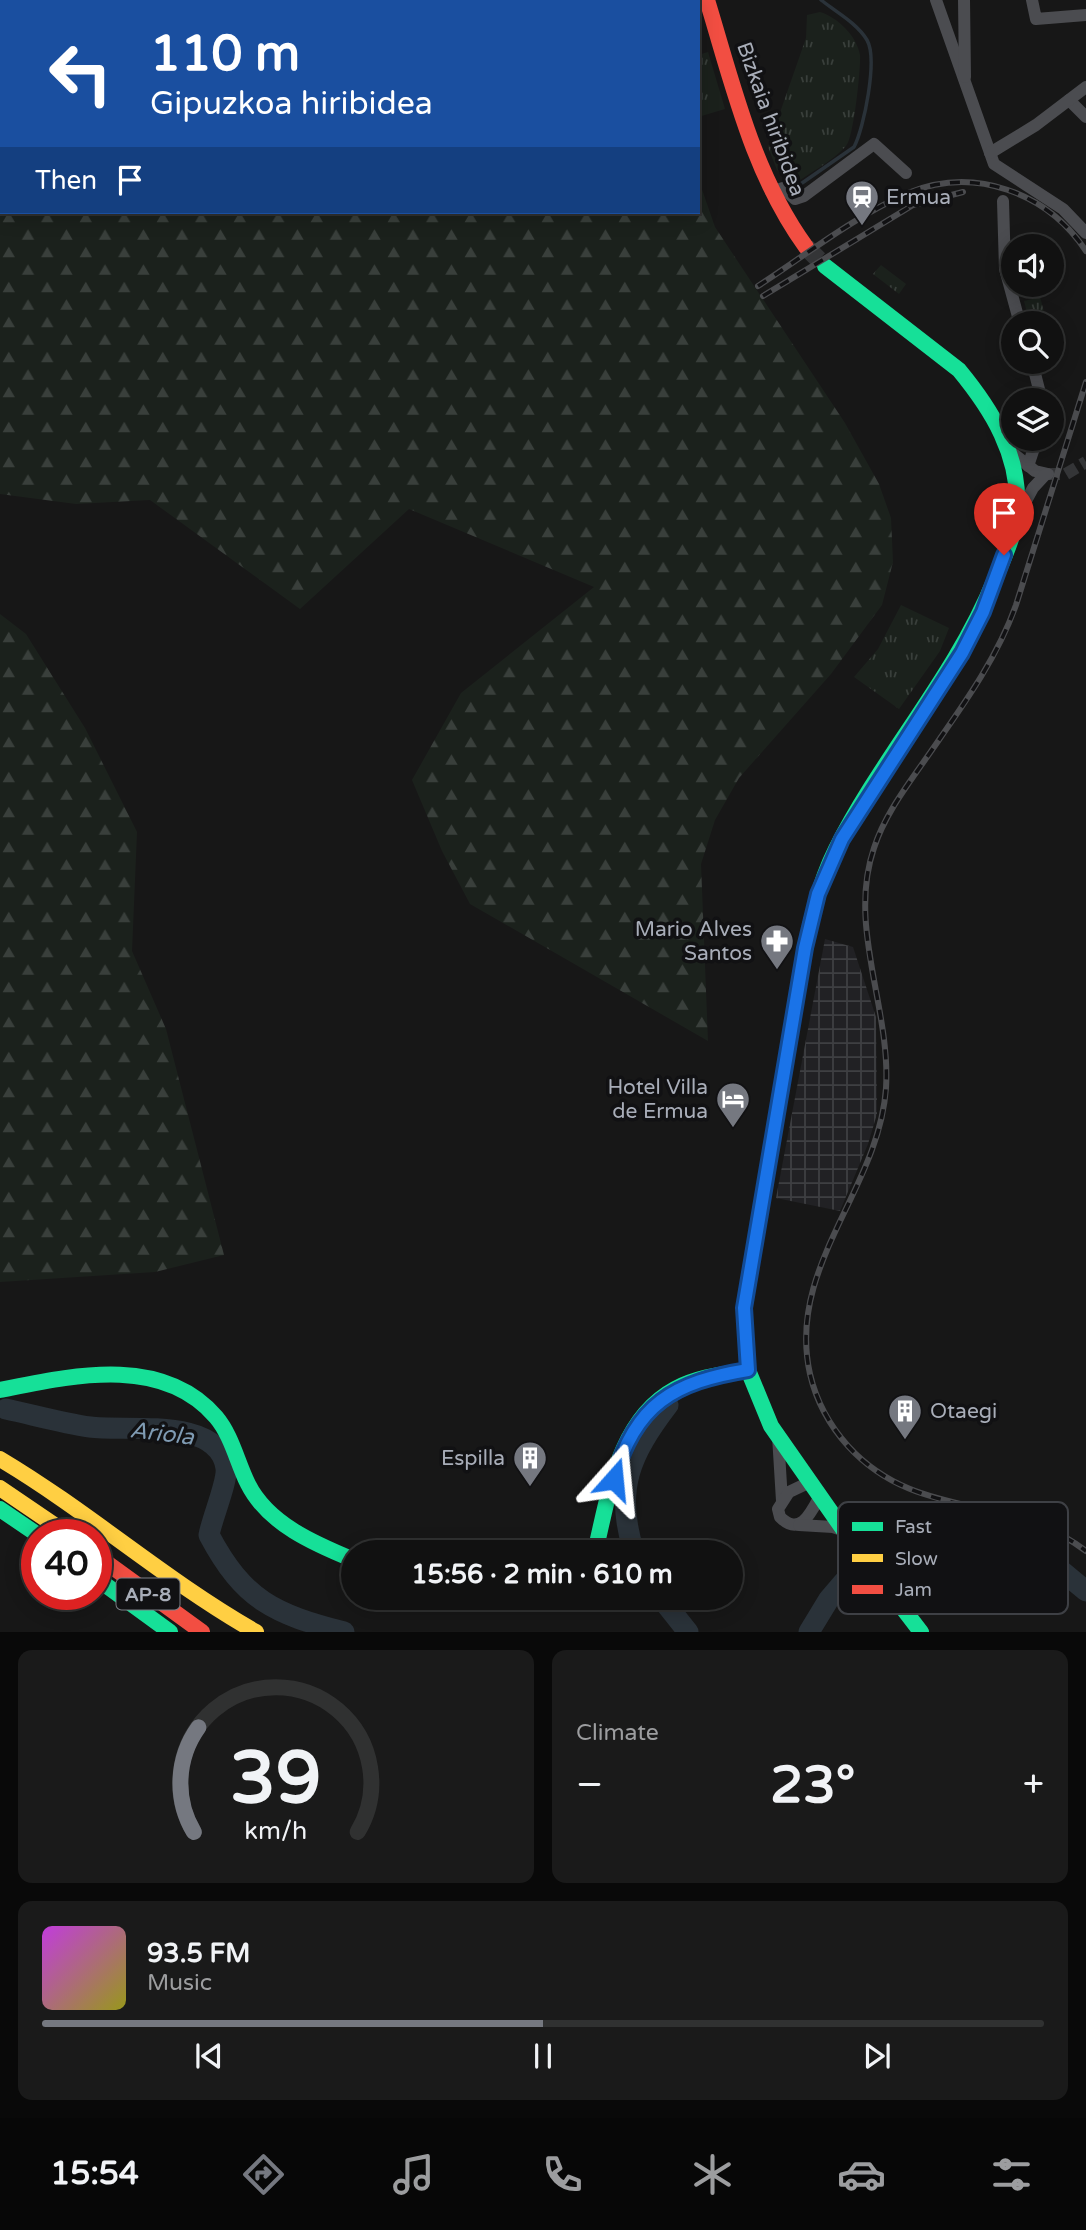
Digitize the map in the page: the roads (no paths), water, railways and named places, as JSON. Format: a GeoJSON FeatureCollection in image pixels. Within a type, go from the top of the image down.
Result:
{"type":"FeatureCollection","features":[{"type":"Feature","properties":{"kind":"main road","name":"Bizkaia hiribidea"},"geometry":{"type":"LineString","coordinates":[[707,0],[771,192],[794,233],[806,247]]}},
{"type":"Feature","properties":{"kind":"main road"},"geometry":{"type":"LineString","coordinates":[[825,266],[958,370],[995,418],[1001,432]]}},
{"type":"Feature","properties":{"kind":"main road"},"geometry":{"type":"LineString","coordinates":[[838,1521],[778,1436],[755,1391],[748,1370],[744,1308],[805,948],[818,894],[842,839],[962,653],[983,612],[1012,531],[1017,507],[1009,451]]}},
{"type":"Feature","properties":{"kind":"main road"},"geometry":{"type":"LineString","coordinates":[[598,1540],[620,1459],[628,1440],[651,1407],[677,1388],[748,1370]]}},
{"type":"Feature","properties":{"kind":"main road"},"geometry":{"type":"LineString","coordinates":[[0,1390],[111,1374],[134,1375],[173,1385],[196,1398],[216,1417],[253,1492],[271,1513],[325,1549],[341,1555]]}},
{"type":"Feature","properties":{"kind":"main road"},"geometry":{"type":"LineString","coordinates":[[0,1459],[86,1514],[210,1605],[256,1632]]}},
{"type":"Feature","properties":{"kind":"main road"},"geometry":{"type":"LineString","coordinates":[[0,1488],[46,1519]]}},
{"type":"Feature","properties":{"kind":"main road"},"geometry":{"type":"LineString","coordinates":[[0,1509],[21,1523]]}},
{"type":"Feature","properties":{"kind":"main road","name":"AP-8"},"geometry":{"type":"LineString","coordinates":[[112,1567],[202,1632]]}},
{"type":"Feature","properties":{"kind":"main road","name":"AP-8"},"geometry":{"type":"LineString","coordinates":[[112,1590],[170,1632]]}},
{"type":"Feature","properties":{"kind":"main road"},"geometry":{"type":"LineString","coordinates":[[907,1614],[921,1632]]}},
{"type":"Feature","properties":{"kind":"street"},"geometry":{"type":"LineString","coordinates":[[936,0],[994,164],[1063,209],[1086,233]]}},
{"type":"Feature","properties":{"kind":"street"},"geometry":{"type":"LineString","coordinates":[[964,0],[965,77]]}},
{"type":"Feature","properties":{"kind":"street"},"geometry":{"type":"LineString","coordinates":[[1032,0],[1036,19],[1086,15]]}},
{"type":"Feature","properties":{"kind":"street"},"geometry":{"type":"LineString","coordinates":[[990,153],[1086,87]]}},
{"type":"Feature","properties":{"kind":"street"},"geometry":{"type":"LineString","coordinates":[[1069,100],[1086,117]]}},
{"type":"Feature","properties":{"kind":"street"},"geometry":{"type":"LineString","coordinates":[[771,192],[783,188],[795,199],[804,195],[874,144],[906,173]]}},
{"type":"Feature","properties":{"kind":"street"},"geometry":{"type":"LineString","coordinates":[[1003,201],[1005,269],[1016,311]]}},
{"type":"Feature","properties":{"kind":"street"},"geometry":{"type":"LineString","coordinates":[[1010,451],[1045,476]]}},
{"type":"Feature","properties":{"kind":"street"},"geometry":{"type":"LineString","coordinates":[[1010,451],[1022,471],[1045,476]]}},
{"type":"Feature","properties":{"kind":"street"},"geometry":{"type":"LineString","coordinates":[[1028,466],[1033,451]]}},
{"type":"Feature","properties":{"kind":"street"},"geometry":{"type":"LineString","coordinates":[[1012,531],[1025,501],[1045,476]]}},
{"type":"Feature","properties":{"kind":"street"},"geometry":{"type":"LineString","coordinates":[[778,1436],[782,1501]]}},
{"type":"Feature","properties":{"kind":"street"},"geometry":{"type":"LineString","coordinates":[[810,1482],[789,1492],[778,1509],[780,1517],[792,1525],[838,1529]]}},
{"type":"Feature","properties":{"kind":"street"},"geometry":{"type":"LineString","coordinates":[[799,1525],[810,1514],[820,1496]]}},
{"type":"Feature","properties":{"kind":"waterway"},"geometry":{"type":"LineString","coordinates":[[792,190],[854,147],[862,125],[868,93],[871,62],[867,40],[852,23],[821,0]]}},
{"type":"Feature","properties":{"kind":"waterway"},"geometry":{"type":"LineString","coordinates":[[631,1540],[626,1509],[629,1474],[644,1440],[668,1405]]}},
{"type":"Feature","properties":{"kind":"waterway","name":"Ariola"},"geometry":{"type":"LineString","coordinates":[[0,1410],[6,1409]]}},
{"type":"Feature","properties":{"kind":"waterway","name":"Ariola"},"geometry":{"type":"LineString","coordinates":[[6,1409],[90,1427],[169,1430],[190,1433],[207,1440],[220,1452],[226,1468],[225,1482],[209,1535],[222,1557],[235,1575],[264,1602],[299,1619],[344,1632]]}},
{"type":"Feature","properties":{"kind":"waterway"},"geometry":{"type":"LineString","coordinates":[[1068,1576],[1086,1591]]}},
{"type":"Feature","properties":{"kind":"waterway"},"geometry":{"type":"LineString","coordinates":[[809,1632],[838,1588]]}},
{"type":"Feature","properties":{"kind":"waterway"},"geometry":{"type":"LineString","coordinates":[[671,1610],[688,1632]]}},
{"type":"Feature","properties":{"kind":"tunnel"},"geometry":{"type":"LineString","coordinates":[[806,247],[825,266]]}},
{"type":"Feature","properties":{"kind":"tunnel"},"geometry":{"type":"LineString","coordinates":[[1048,474],[1066,474],[1086,462]]}},
{"type":"Feature","properties":{"kind":"railway"},"geometry":{"type":"LineString","coordinates":[[758,286],[850,224],[888,202],[933,185],[958,182],[983,184],[1030,200],[1051,213],[1070,230],[1086,251]]}},
{"type":"Feature","properties":{"kind":"railway"},"geometry":{"type":"LineString","coordinates":[[763,296],[913,205],[963,192]]}},
{"type":"Feature","properties":{"kind":"railway"},"geometry":{"type":"LineString","coordinates":[[954,1502],[903,1486],[875,1470],[848,1446],[824,1412],[816,1393],[810,1374],[806,1335],[811,1299],[822,1263],[868,1161],[880,1125],[886,1088],[886,1058],[867,938],[865,908],[867,878],[874,848],[890,812],[977,684],[1008,626],[1086,382]]}},
{"type":"Feature","properties":{"kind":"railway"},"geometry":{"type":"LineString","coordinates":[[1068,1540],[1086,1551]]}},
{"type":"Feature","properties":{"kind":"place","name":"Ermua"},"geometry":{"type":"Point","coordinates":[862,227]}},
{"type":"Feature","properties":{"kind":"place","name":"Mario Alves Santos"},"geometry":{"type":"Point","coordinates":[777,971]}},
{"type":"Feature","properties":{"kind":"place","name":"Hotel Villa de Ermua"},"geometry":{"type":"Point","coordinates":[733,1129]}},
{"type":"Feature","properties":{"kind":"place","name":"Otaegi"},"geometry":{"type":"Point","coordinates":[905,1441]}},
{"type":"Feature","properties":{"kind":"place","name":"Espilla"},"geometry":{"type":"Point","coordinates":[530,1488]}}]}
